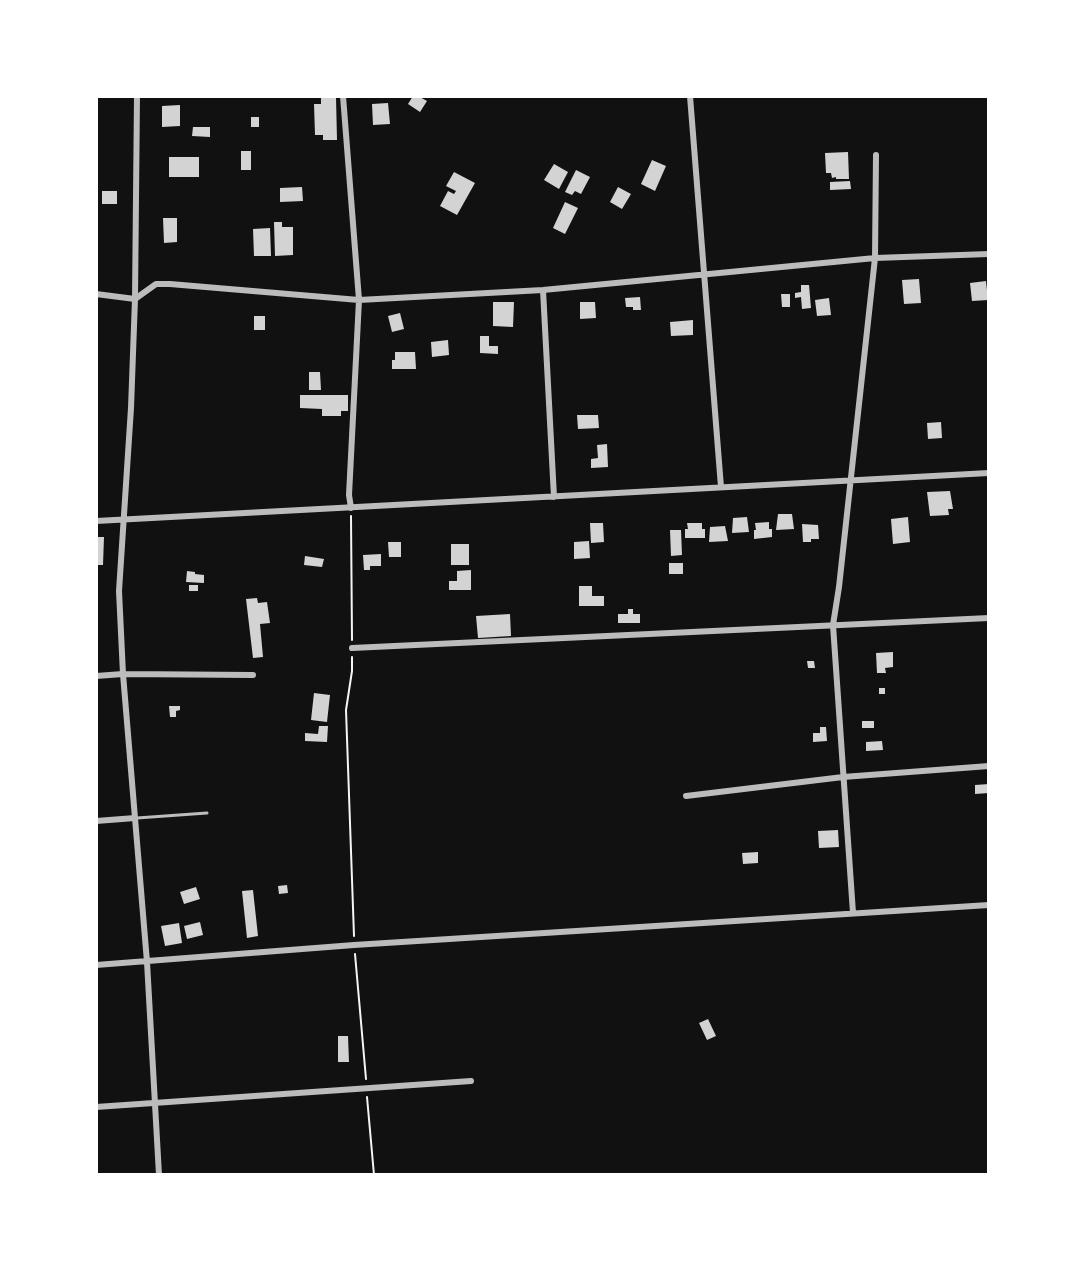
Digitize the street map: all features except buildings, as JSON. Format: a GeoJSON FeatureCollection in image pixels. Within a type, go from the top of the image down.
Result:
{"type":"FeatureCollection","features":[{"type":"Feature","properties":{"kind":"street"},"geometry":{"type":"LineString","coordinates":[[137,96],[135,299],[131,408],[118,591],[147,962],[159,1175]]}},
{"type":"Feature","properties":{"kind":"street"},"geometry":{"type":"LineString","coordinates":[[343,96],[359,300],[349,495],[351,508]]}},
{"type":"Feature","properties":{"kind":"street"},"geometry":{"type":"LineString","coordinates":[[690,96],[721,487]]}},
{"type":"Feature","properties":{"kind":"street"},"geometry":{"type":"LineString","coordinates":[[853,913],[832,625],[839,587],[875,258],[876,155]]}},
{"type":"Feature","properties":{"kind":"street"},"geometry":{"type":"LineString","coordinates":[[96,294],[135,299],[156,284],[359,300],[543,290],[875,258],[989,254]]}},
{"type":"Feature","properties":{"kind":"street"},"geometry":{"type":"LineString","coordinates":[[543,290],[554,497]]}},
{"type":"Feature","properties":{"kind":"street"},"geometry":{"type":"LineString","coordinates":[[96,521],[989,473]]}},
{"type":"Feature","properties":{"kind":"street"},"geometry":{"type":"LineString","coordinates":[[352,648],[989,618]]}},
{"type":"Feature","properties":{"kind":"street"},"geometry":{"type":"LineString","coordinates":[[96,676],[123,674],[253,675]]}},
{"type":"Feature","properties":{"kind":"street"},"geometry":{"type":"LineString","coordinates":[[686,796],[843,777],[989,766]]}},
{"type":"Feature","properties":{"kind":"street"},"geometry":{"type":"LineString","coordinates":[[96,821],[135,818]]}},
{"type":"Feature","properties":{"kind":"street"},"geometry":{"type":"LineString","coordinates":[[96,966],[366,944],[989,905]]}},
{"type":"Feature","properties":{"kind":"street"},"geometry":{"type":"LineString","coordinates":[[96,1107],[471,1081]]}},
{"type":"Feature","properties":{"kind":"lane"},"geometry":{"type":"LineString","coordinates":[[135,818],[207,813]]}},
{"type":"Feature","properties":{"kind":"path"},"geometry":{"type":"LineString","coordinates":[[346,710],[352,671],[351,508]]}}]}
